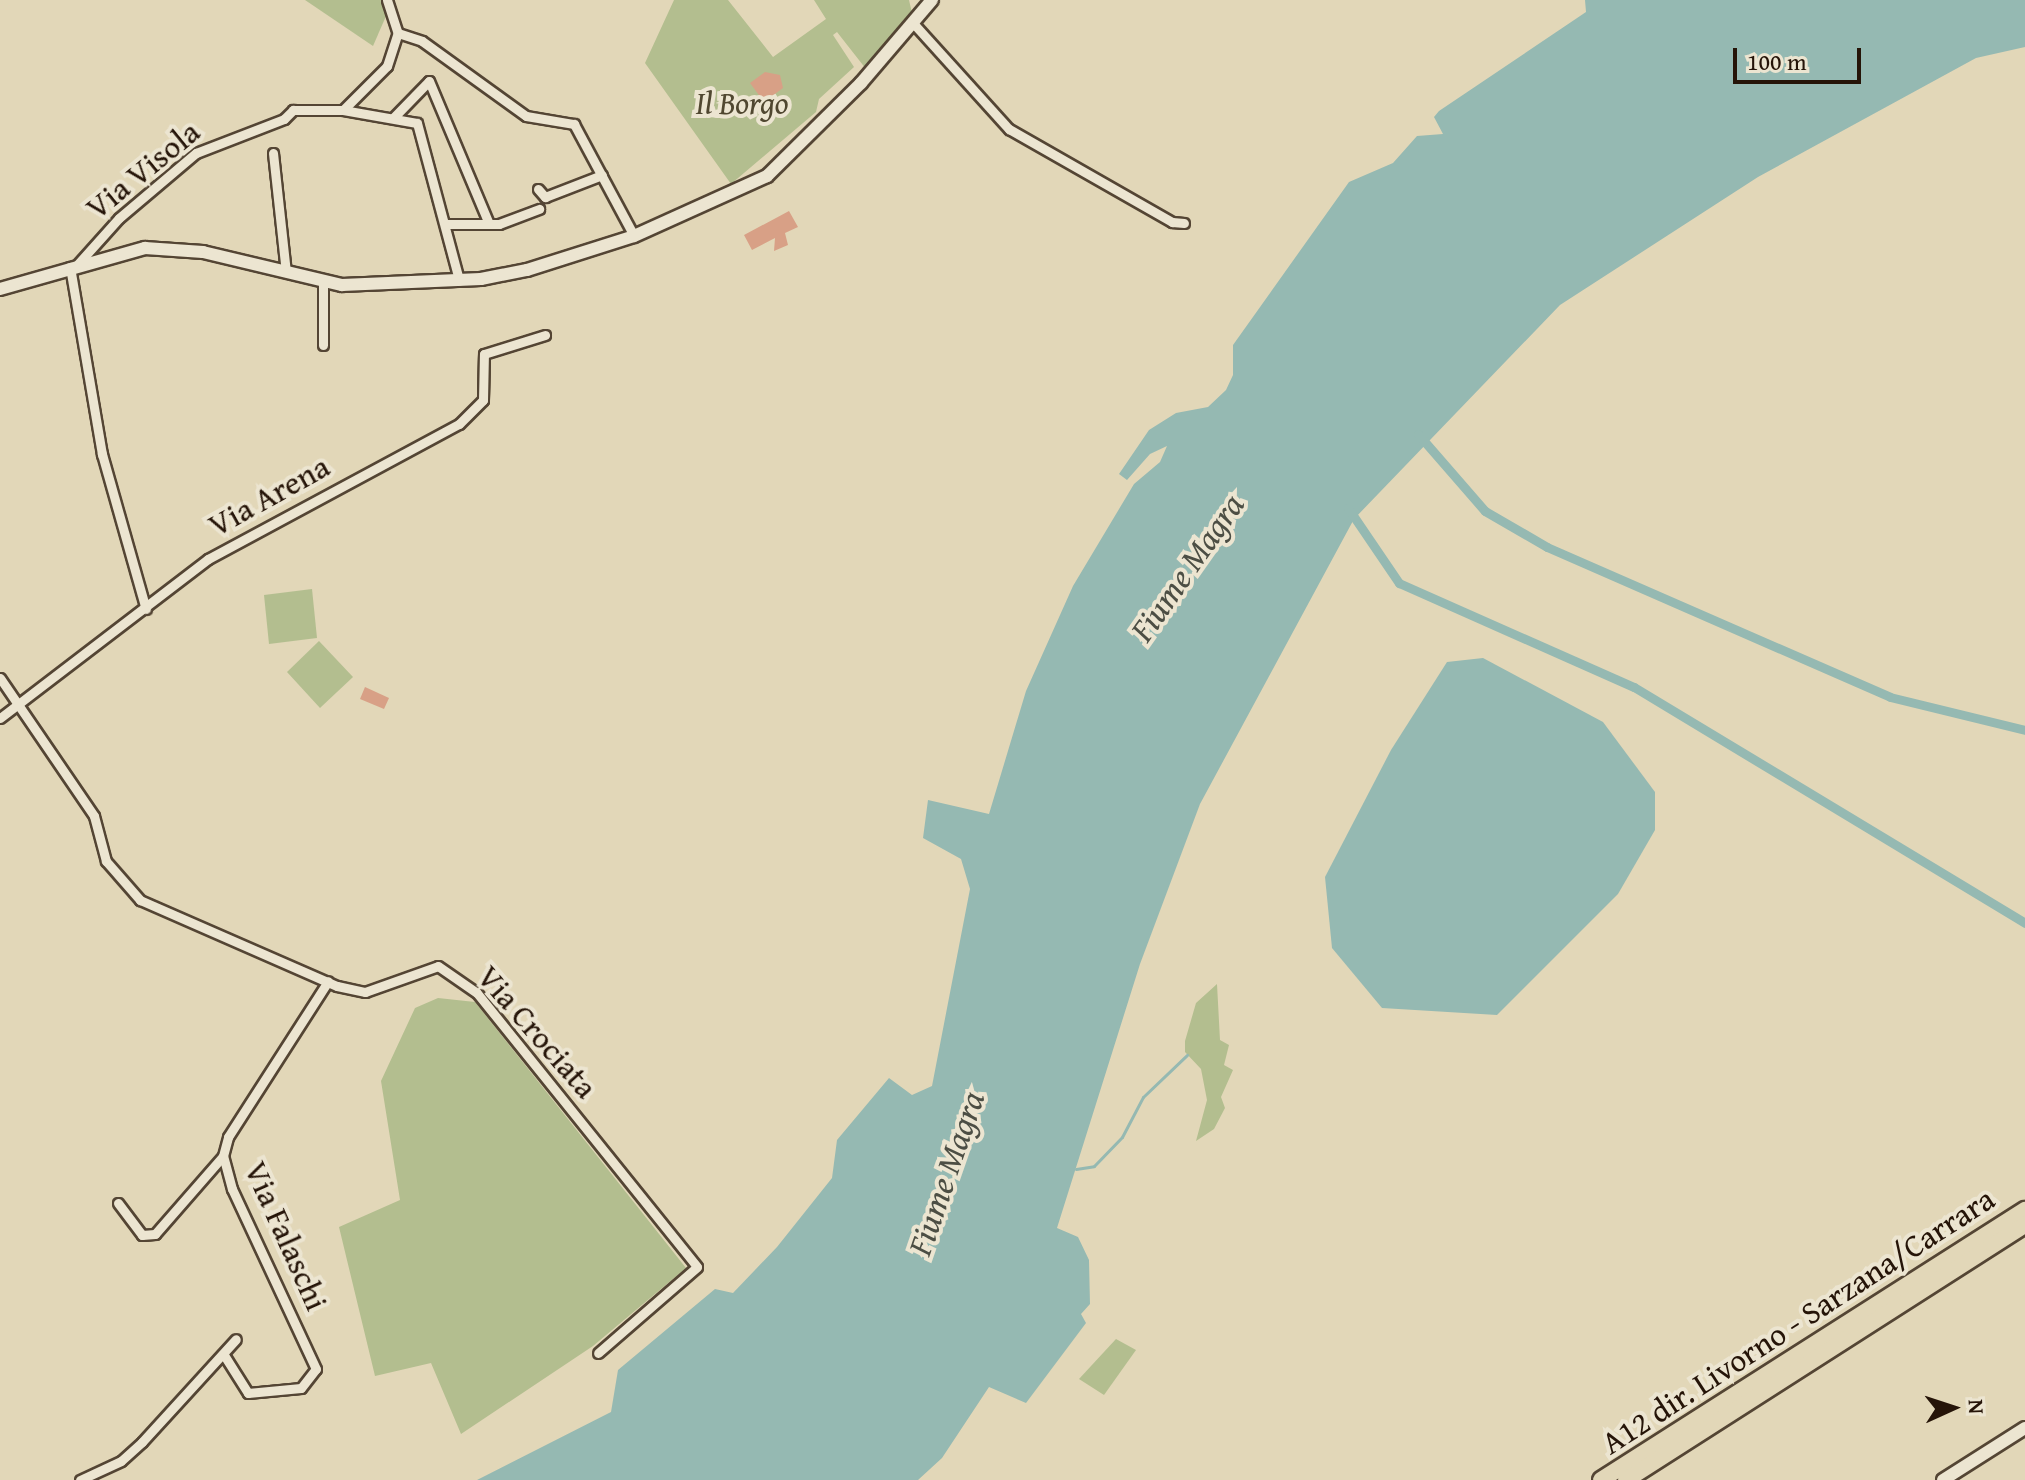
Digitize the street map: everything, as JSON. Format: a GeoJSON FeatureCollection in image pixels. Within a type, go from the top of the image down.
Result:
{"type":"FeatureCollection","features":[{"type":"Feature","properties":{"kind":"highway","name":"A12 dir. Livorno - Sarzana/Carrara"},"geometry":{"type":"LineString","coordinates":[[1601,1480],[2025,1210]]}},
{"type":"Feature","properties":{"kind":"highway"},"geometry":{"type":"LineString","coordinates":[[1626,1480],[2025,1225]]}},
{"type":"Feature","properties":{"kind":"main road"},"geometry":{"type":"LineString","coordinates":[[0,289],[73,266],[163,248],[323,282],[459,280],[512,274],[634,236],[767,176],[914,24],[932,0]]}},
{"type":"Feature","properties":{"kind":"main road"},"geometry":{"type":"LineString","coordinates":[[1943,1480],[2025,1428]]}},
{"type":"Feature","properties":{"kind":"street"},"geometry":{"type":"LineString","coordinates":[[343,110],[387,66],[398,33],[387,0]]}},
{"type":"Feature","properties":{"kind":"street"},"geometry":{"type":"LineString","coordinates":[[914,24],[1009,129],[1172,222],[1184,223]]}},
{"type":"Feature","properties":{"kind":"street"},"geometry":{"type":"LineString","coordinates":[[398,33],[422,41],[526,116],[574,124],[634,236]]}},
{"type":"Feature","properties":{"kind":"street"},"geometry":{"type":"LineString","coordinates":[[394,117],[429,81],[489,224]]}},
{"type":"Feature","properties":{"kind":"street","name":"Via Visola"},"geometry":{"type":"LineString","coordinates":[[73,266],[119,218],[196,153],[284,119],[293,110],[343,110],[417,123],[423,135],[459,280]]}},
{"type":"Feature","properties":{"kind":"street"},"geometry":{"type":"LineString","coordinates":[[273,153],[286,272]]}},
{"type":"Feature","properties":{"kind":"street"},"geometry":{"type":"LineString","coordinates":[[538,189],[545,197],[602,175]]}},
{"type":"Feature","properties":{"kind":"street"},"geometry":{"type":"LineString","coordinates":[[446,224],[489,224],[539,209]]}},
{"type":"Feature","properties":{"kind":"street"},"geometry":{"type":"LineString","coordinates":[[73,266],[102,426],[102,454],[146,609]]}},
{"type":"Feature","properties":{"kind":"street"},"geometry":{"type":"LineString","coordinates":[[323,282],[323,345]]}},
{"type":"Feature","properties":{"kind":"street","name":"Via Arena"},"geometry":{"type":"LineString","coordinates":[[0,718],[208,559],[459,424],[483,400],[484,354],[545,335]]}},
{"type":"Feature","properties":{"kind":"street","name":"Via Crociata"},"geometry":{"type":"LineString","coordinates":[[0,678],[21,702],[94,816],[106,861],[140,900],[328,981],[365,992],[438,966],[477,993],[695,1261],[690,1278],[598,1353]]}},
{"type":"Feature","properties":{"kind":"street","name":"Via Falaschi"},"geometry":{"type":"LineString","coordinates":[[224,1355],[248,1393],[301,1388],[316,1369],[232,1189],[223,1156],[228,1137],[328,981]]}},
{"type":"Feature","properties":{"kind":"street"},"geometry":{"type":"LineString","coordinates":[[118,1203],[142,1235],[155,1234],[223,1156]]}},
{"type":"Feature","properties":{"kind":"street"},"geometry":{"type":"LineString","coordinates":[[80,1480],[121,1461],[236,1339]]}},
{"type":"Feature","properties":{"kind":"green space"},"geometry":{"type":"Polygon","coordinates":[[[305,0],[393,0],[373,46],[305,0]]]}},
{"type":"Feature","properties":{"kind":"green space","name":"Il Borgo"},"geometry":{"type":"Polygon","coordinates":[[[674,0],[728,0],[773,57],[826,19],[814,0],[909,0],[912,13],[866,69],[837,32],[833,35],[854,67],[819,99],[816,112],[731,184],[645,63],[674,0]]]}},
{"type":"Feature","properties":{"kind":"green space"},"geometry":{"type":"Polygon","coordinates":[[[312,589],[317,638],[269,644],[264,595],[312,589]]]}},
{"type":"Feature","properties":{"kind":"green space"},"geometry":{"type":"Polygon","coordinates":[[[319,641],[353,677],[320,708],[287,672],[319,641]]]}},
{"type":"Feature","properties":{"kind":"green space"},"geometry":{"type":"Polygon","coordinates":[[[1217,984],[1220,1040],[1229,1045],[1224,1065],[1233,1070],[1221,1097],[1225,1108],[1214,1129],[1196,1141],[1207,1100],[1201,1069],[1185,1052],[1185,1041],[1196,1003],[1217,984]]]}},
{"type":"Feature","properties":{"kind":"green space"},"geometry":{"type":"Polygon","coordinates":[[[438,998],[475,1002],[686,1268],[593,1346],[461,1434],[431,1363],[375,1376],[339,1227],[400,1200],[381,1081],[415,1008],[438,998]]]}},
{"type":"Feature","properties":{"kind":"green space"},"geometry":{"type":"Polygon","coordinates":[[[1116,1339],[1136,1350],[1104,1395],[1079,1379],[1116,1339]]]}},
{"type":"Feature","properties":{"kind":"water","name":"Fiume Magra"},"geometry":{"type":"Polygon","coordinates":[[[1585,0],[2025,0],[2025,47],[1976,58],[1758,177],[1560,305],[1354,519],[1200,804],[1140,964],[1057,1228],[1078,1237],[1089,1260],[1090,1304],[1081,1314],[1086,1323],[1026,1403],[989,1387],[942,1458],[918,1480],[477,1480],[611,1412],[618,1370],[715,1289],[733,1293],[777,1247],[832,1178],[837,1140],[889,1078],[912,1095],[932,1086],[970,889],[961,859],[923,838],[928,800],[989,814],[1026,691],[1073,586],[1134,484],[1160,462],[1167,446],[1150,454],[1127,480],[1119,474],[1149,430],[1176,413],[1208,407],[1226,390],[1233,375],[1233,345],[1349,182],[1393,163],[1417,136],[1443,134],[1434,117],[1439,111],[1586,12],[1585,0]]]}},
{"type":"Feature","properties":{"kind":"water"},"geometry":{"type":"Polygon","coordinates":[[[1483,658],[1603,722],[1655,792],[1655,830],[1618,894],[1497,1015],[1382,1008],[1332,948],[1325,877],[1391,750],[1447,662],[1483,658]]]}},
{"type":"Feature","properties":{"kind":"building","name":"Il Borgo"},"geometry":{"type":"Polygon","coordinates":[[[765,72],[780,75],[783,88],[764,102],[750,83],[765,72]]]}},
{"type":"Feature","properties":{"kind":"building"},"geometry":{"type":"Polygon","coordinates":[[[789,211],[798,227],[785,233],[788,245],[774,251],[775,238],[752,250],[744,235],[789,211]]]}},
{"type":"Feature","properties":{"kind":"building"},"geometry":{"type":"Polygon","coordinates":[[[365,687],[389,698],[384,709],[360,699],[365,687]]]}},
{"type":"Feature","properties":{"kind":"waterway"},"geometry":{"type":"LineString","coordinates":[[1418,434],[1485,511],[1547,547],[1890,697],[2025,730]]}},
{"type":"Feature","properties":{"kind":"waterway"},"geometry":{"type":"LineString","coordinates":[[1348,508],[1399,583],[1634,687],[2025,923]]}},
{"type":"Feature","properties":{"kind":"waterway"},"geometry":{"type":"LineString","coordinates":[[1076,1169],[1094,1166],[1122,1137],[1143,1097],[1187,1055]]}}]}
